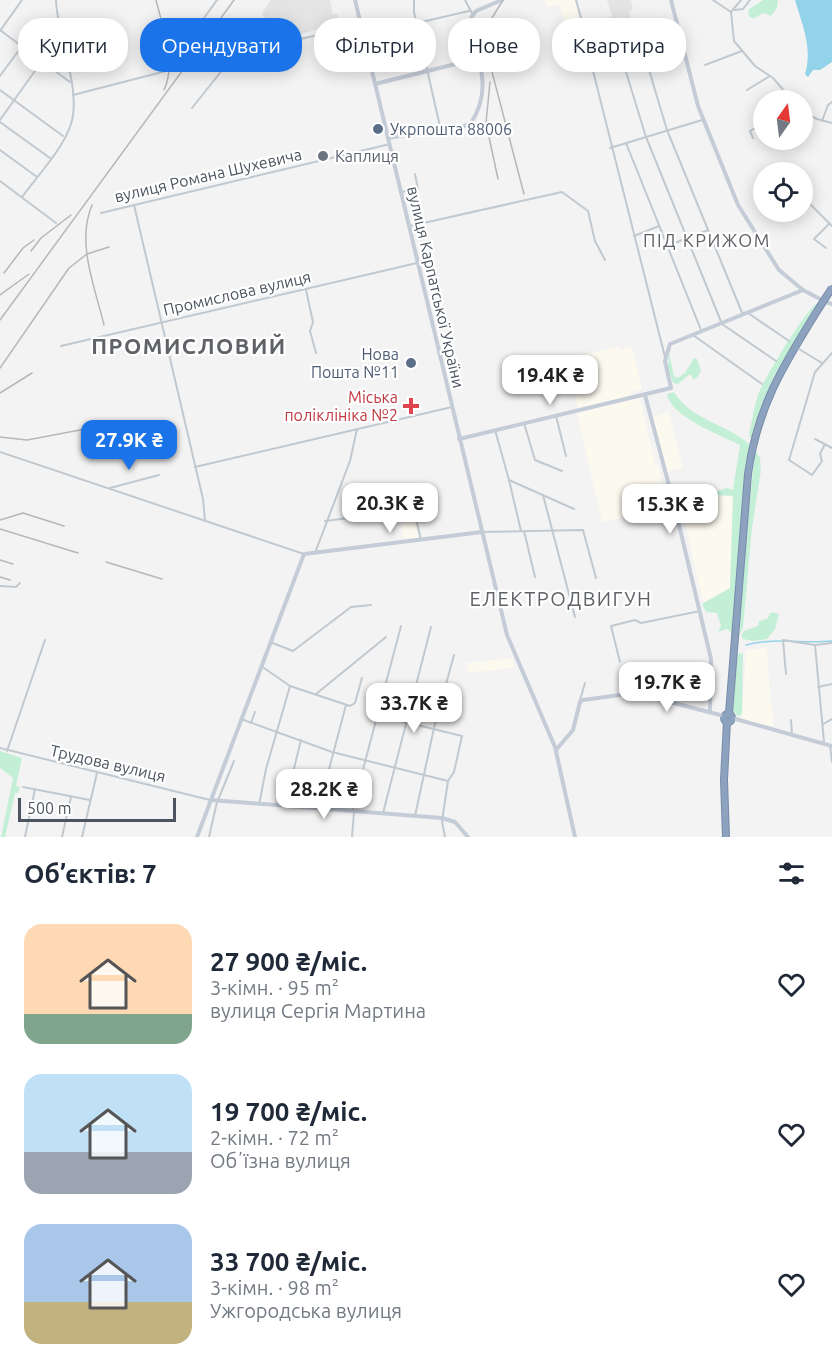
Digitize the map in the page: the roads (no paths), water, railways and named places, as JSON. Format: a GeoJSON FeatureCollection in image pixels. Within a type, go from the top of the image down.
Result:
{"type":"FeatureCollection","features":[{"type":"Feature","properties":{"kind":"highway"},"geometry":{"type":"LineString","coordinates":[[726,837],[724,780],[728,717],[754,438],[773,384],[832,288]]}},
{"type":"Feature","properties":{"kind":"street"},"geometry":{"type":"LineString","coordinates":[[18,43],[0,31],[22,0]]}},
{"type":"Feature","properties":{"kind":"street"},"geometry":{"type":"LineString","coordinates":[[22,197],[64,137],[72,120],[73,95],[56,0]]}},
{"type":"Feature","properties":{"kind":"street"},"geometry":{"type":"LineString","coordinates":[[73,95],[166,71],[218,0]]}},
{"type":"Feature","properties":{"kind":"street","name":"вулиця Карпатської України"},"geometry":{"type":"LineString","coordinates":[[355,0],[359,18]]}},
{"type":"Feature","properties":{"kind":"street"},"geometry":{"type":"LineString","coordinates":[[414,0],[416,18]]}},
{"type":"Feature","properties":{"kind":"street"},"geometry":{"type":"LineString","coordinates":[[465,0],[471,18]]}},
{"type":"Feature","properties":{"kind":"street"},"geometry":{"type":"LineString","coordinates":[[488,0],[490,5]]}},
{"type":"Feature","properties":{"kind":"street"},"geometry":{"type":"LineString","coordinates":[[436,19],[471,13],[502,0]]}},
{"type":"Feature","properties":{"kind":"street"},"geometry":{"type":"LineString","coordinates":[[576,0],[581,18]]}},
{"type":"Feature","properties":{"kind":"street"},"geometry":{"type":"LineString","coordinates":[[671,0],[703,119],[744,216],[777,268],[802,290],[832,304]]}},
{"type":"Feature","properties":{"kind":"street"},"geometry":{"type":"LineString","coordinates":[[713,0],[731,12]]}},
{"type":"Feature","properties":{"kind":"street"},"geometry":{"type":"LineString","coordinates":[[735,10],[741,0]]}},
{"type":"Feature","properties":{"kind":"street"},"geometry":{"type":"LineString","coordinates":[[731,12],[743,9],[750,0]]}},
{"type":"Feature","properties":{"kind":"street"},"geometry":{"type":"LineString","coordinates":[[731,12],[732,36],[755,66],[770,76],[783,90]]}},
{"type":"Feature","properties":{"kind":"street"},"geometry":{"type":"LineString","coordinates":[[192,108],[231,59],[314,36]]}},
{"type":"Feature","properties":{"kind":"street"},"geometry":{"type":"LineString","coordinates":[[0,76],[18,51]]}},
{"type":"Feature","properties":{"kind":"street"},"geometry":{"type":"LineString","coordinates":[[705,65],[742,51]]}},
{"type":"Feature","properties":{"kind":"street"},"geometry":{"type":"LineString","coordinates":[[34,72],[0,121],[50,158]]}},
{"type":"Feature","properties":{"kind":"street"},"geometry":{"type":"LineString","coordinates":[[57,72],[71,82]]}},
{"type":"Feature","properties":{"kind":"street","name":"вулиця Карпатської України"},"geometry":{"type":"LineString","coordinates":[[372,72],[509,644],[556,748]]}},
{"type":"Feature","properties":{"kind":"street"},"geometry":{"type":"LineString","coordinates":[[375,84],[424,72]]}},
{"type":"Feature","properties":{"kind":"street"},"geometry":{"type":"LineString","coordinates":[[428,72],[441,131]]}},
{"type":"Feature","properties":{"kind":"street"},"geometry":{"type":"LineString","coordinates":[[388,138],[412,132],[441,131],[469,124],[478,109],[484,84],[482,72]]}},
{"type":"Feature","properties":{"kind":"street"},"geometry":{"type":"LineString","coordinates":[[459,439],[671,388],[593,72]]}},
{"type":"Feature","properties":{"kind":"street"},"geometry":{"type":"LineString","coordinates":[[626,72],[646,137],[722,324],[776,361]]}},
{"type":"Feature","properties":{"kind":"street"},"geometry":{"type":"LineString","coordinates":[[649,72],[667,130],[743,315]]}},
{"type":"Feature","properties":{"kind":"street"},"geometry":{"type":"LineString","coordinates":[[747,90],[770,76]]}},
{"type":"Feature","properties":{"kind":"street"},"geometry":{"type":"LineString","coordinates":[[0,90],[64,137]]}},
{"type":"Feature","properties":{"kind":"street"},"geometry":{"type":"LineString","coordinates":[[822,121],[828,105],[832,102]]}},
{"type":"Feature","properties":{"kind":"street"},"geometry":{"type":"LineString","coordinates":[[813,116],[832,123]]}},
{"type":"Feature","properties":{"kind":"street"},"geometry":{"type":"LineString","coordinates":[[610,148],[703,119]]}},
{"type":"Feature","properties":{"kind":"street"},"geometry":{"type":"LineString","coordinates":[[753,129],[750,131],[753,138]]}},
{"type":"Feature","properties":{"kind":"street"},"geometry":{"type":"LineString","coordinates":[[626,143],[701,332]]}},
{"type":"Feature","properties":{"kind":"street","name":"вулиця Романа Шухевича"},"geometry":{"type":"LineString","coordinates":[[101,213],[390,144]]}},
{"type":"Feature","properties":{"kind":"street"},"geometry":{"type":"LineString","coordinates":[[0,150],[37,177]]}},
{"type":"Feature","properties":{"kind":"street"},"geometry":{"type":"LineString","coordinates":[[401,192],[418,189],[415,174]]}},
{"type":"Feature","properties":{"kind":"street"},"geometry":{"type":"LineString","coordinates":[[0,180],[56,223]]}},
{"type":"Feature","properties":{"kind":"street"},"geometry":{"type":"LineString","coordinates":[[409,226],[562,192],[588,212],[595,241],[605,260]]}},
{"type":"Feature","properties":{"kind":"street"},"geometry":{"type":"LineString","coordinates":[[134,205],[206,514],[205,521]]}},
{"type":"Feature","properties":{"kind":"street"},"geometry":{"type":"LineString","coordinates":[[813,207],[830,225],[814,239],[826,248]]}},
{"type":"Feature","properties":{"kind":"street"},"geometry":{"type":"LineString","coordinates":[[634,236],[659,226]]}},
{"type":"Feature","properties":{"kind":"street"},"geometry":{"type":"LineString","coordinates":[[667,246],[708,230]]}},
{"type":"Feature","properties":{"kind":"street","name":"Промислова вулиця"},"geometry":{"type":"LineString","coordinates":[[61,346],[418,262]]}},
{"type":"Feature","properties":{"kind":"street"},"geometry":{"type":"LineString","coordinates":[[306,290],[313,322],[310,331],[316,353]]}},
{"type":"Feature","properties":{"kind":"street"},"geometry":{"type":"LineString","coordinates":[[665,357],[670,344],[802,290]]}},
{"type":"Feature","properties":{"kind":"street"},"geometry":{"type":"LineString","coordinates":[[748,313],[789,341]]}},
{"type":"Feature","properties":{"kind":"street"},"geometry":{"type":"LineString","coordinates":[[693,335],[762,384]]}},
{"type":"Feature","properties":{"kind":"street"},"geometry":{"type":"LineString","coordinates":[[799,349],[822,363]]}},
{"type":"Feature","properties":{"kind":"street"},"geometry":{"type":"LineString","coordinates":[[825,444],[820,455],[822,460],[812,475],[789,460],[815,374],[832,353]]}},
{"type":"Feature","properties":{"kind":"street"},"geometry":{"type":"LineString","coordinates":[[645,395],[700,611],[712,673],[710,712]]}},
{"type":"Feature","properties":{"kind":"street"},"geometry":{"type":"LineString","coordinates":[[195,467],[452,407]]}},
{"type":"Feature","properties":{"kind":"street"},"geometry":{"type":"LineString","coordinates":[[556,416],[566,456]]}},
{"type":"Feature","properties":{"kind":"street"},"geometry":{"type":"LineString","coordinates":[[524,423],[535,460],[562,471]]}},
{"type":"Feature","properties":{"kind":"street"},"geometry":{"type":"LineString","coordinates":[[315,553],[325,521],[345,475],[357,429]]}},
{"type":"Feature","properties":{"kind":"street"},"geometry":{"type":"LineString","coordinates":[[495,430],[535,577]]}},
{"type":"Feature","properties":{"kind":"street"},"geometry":{"type":"LineString","coordinates":[[815,439],[832,448]]}},
{"type":"Feature","properties":{"kind":"street"},"geometry":{"type":"LineString","coordinates":[[0,452],[304,554],[482,532],[583,530],[596,578]]}},
{"type":"Feature","properties":{"kind":"street"},"geometry":{"type":"LineString","coordinates":[[109,489],[116,484],[159,475]]}},
{"type":"Feature","properties":{"kind":"street"},"geometry":{"type":"LineString","coordinates":[[509,480],[574,508]]}},
{"type":"Feature","properties":{"kind":"street"},"geometry":{"type":"LineString","coordinates":[[543,495],[575,617]]}},
{"type":"Feature","properties":{"kind":"street"},"geometry":{"type":"LineString","coordinates":[[325,521],[414,510],[421,541]]}},
{"type":"Feature","properties":{"kind":"street"},"geometry":{"type":"LineString","coordinates":[[197,837],[304,554]]}},
{"type":"Feature","properties":{"kind":"street"},"geometry":{"type":"LineString","coordinates":[[0,586],[16,587],[20,583]]}},
{"type":"Feature","properties":{"kind":"street"},"geometry":{"type":"LineString","coordinates":[[270,642],[293,651],[351,607],[371,605]]}},
{"type":"Feature","properties":{"kind":"street"},"geometry":{"type":"LineString","coordinates":[[620,662],[611,626],[635,620],[641,623],[700,611]]}},
{"type":"Feature","properties":{"kind":"street"},"geometry":{"type":"LineString","coordinates":[[351,837],[353,812],[363,761],[401,626]]}},
{"type":"Feature","properties":{"kind":"street"},"geometry":{"type":"LineString","coordinates":[[383,813],[431,627]]}},
{"type":"Feature","properties":{"kind":"street"},"geometry":{"type":"LineString","coordinates":[[316,694],[386,637]]}},
{"type":"Feature","properties":{"kind":"street"},"geometry":{"type":"LineString","coordinates":[[7,750],[45,640]]}},
{"type":"Feature","properties":{"kind":"street"},"geometry":{"type":"LineString","coordinates":[[786,674],[783,640],[815,645],[832,643]]}},
{"type":"Feature","properties":{"kind":"street"},"geometry":{"type":"LineString","coordinates":[[815,645],[824,724],[825,740],[823,743]]}},
{"type":"Feature","properties":{"kind":"street"},"geometry":{"type":"LineString","coordinates":[[415,816],[453,655]]}},
{"type":"Feature","properties":{"kind":"street"},"geometry":{"type":"LineString","coordinates":[[261,666],[290,686],[353,706],[362,678]]}},
{"type":"Feature","properties":{"kind":"street"},"geometry":{"type":"LineString","coordinates":[[575,837],[560,776],[556,748],[573,730],[585,683]]}},
{"type":"Feature","properties":{"kind":"street"},"geometry":{"type":"LineString","coordinates":[[818,687],[832,684]]}},
{"type":"Feature","properties":{"kind":"street"},"geometry":{"type":"LineString","coordinates":[[259,805],[290,686]]}},
{"type":"Feature","properties":{"kind":"street"},"geometry":{"type":"LineString","coordinates":[[580,702],[629,692],[823,743],[831,746],[832,762]]}},
{"type":"Feature","properties":{"kind":"street"},"geometry":{"type":"LineString","coordinates":[[318,809],[346,705]]}},
{"type":"Feature","properties":{"kind":"street"},"geometry":{"type":"LineString","coordinates":[[251,723],[255,712]]}},
{"type":"Feature","properties":{"kind":"street"},"geometry":{"type":"LineString","coordinates":[[376,715],[462,737],[454,772],[448,782],[442,818],[445,837]]}},
{"type":"Feature","properties":{"kind":"street"},"geometry":{"type":"LineString","coordinates":[[824,724],[832,718]]}},
{"type":"Feature","properties":{"kind":"street"},"geometry":{"type":"LineString","coordinates":[[241,719],[332,752],[448,782]]}},
{"type":"Feature","properties":{"kind":"street"},"geometry":{"type":"LineString","coordinates":[[791,720],[792,734]]}},
{"type":"Feature","properties":{"kind":"street"},"geometry":{"type":"LineString","coordinates":[[285,807],[301,740]]}},
{"type":"Feature","properties":{"kind":"street","name":"Трудова вулиця"},"geometry":{"type":"LineString","coordinates":[[0,748],[211,800]]}},
{"type":"Feature","properties":{"kind":"street"},"geometry":{"type":"LineString","coordinates":[[209,837],[217,802],[234,761]]}},
{"type":"Feature","properties":{"kind":"street"},"geometry":{"type":"LineString","coordinates":[[82,837],[97,773]]}},
{"type":"Feature","properties":{"kind":"street"},"geometry":{"type":"LineString","coordinates":[[23,787],[90,800]]}},
{"type":"Feature","properties":{"kind":"street"},"geometry":{"type":"LineString","coordinates":[[25,837],[35,789]]}},
{"type":"Feature","properties":{"kind":"street"},"geometry":{"type":"LineString","coordinates":[[62,837],[71,797]]}},
{"type":"Feature","properties":{"kind":"street"},"geometry":{"type":"LineString","coordinates":[[211,800],[442,818],[455,822],[468,837]]}},
{"type":"Feature","properties":{"kind":"water"},"geometry":{"type":"Polygon","coordinates":[[[795,0],[832,0],[832,62],[820,70],[813,70],[808,77],[805,74],[807,46],[795,0]]]}},
{"type":"Feature","properties":{"kind":"waterway"},"geometry":{"type":"LineString","coordinates":[[746,645],[769,641],[832,641]]}},
{"type":"Feature","properties":{"kind":"railway"},"geometry":{"type":"LineString","coordinates":[[156,0],[169,56],[168,79],[164,90]]}},
{"type":"Feature","properties":{"kind":"railway"},"geometry":{"type":"LineString","coordinates":[[0,320],[234,0]]}},
{"type":"Feature","properties":{"kind":"railway"},"geometry":{"type":"LineString","coordinates":[[503,0],[487,26],[486,49],[524,194]]}},
{"type":"Feature","properties":{"kind":"railway"},"geometry":{"type":"LineString","coordinates":[[490,82],[486,123],[498,179]]}},
{"type":"Feature","properties":{"kind":"railway"},"geometry":{"type":"LineString","coordinates":[[92,205],[86,234],[86,250],[104,325]]}},
{"type":"Feature","properties":{"kind":"railway"},"geometry":{"type":"LineString","coordinates":[[31,251],[41,238],[71,215]]}},
{"type":"Feature","properties":{"kind":"railway"},"geometry":{"type":"LineString","coordinates":[[4,273],[23,248],[34,240]]}},
{"type":"Feature","properties":{"kind":"railway"},"geometry":{"type":"LineString","coordinates":[[0,368],[69,268],[87,254],[109,247]]}},
{"type":"Feature","properties":{"kind":"railway"},"geometry":{"type":"LineString","coordinates":[[0,295],[29,274]]}},
{"type":"Feature","properties":{"kind":"railway"},"geometry":{"type":"LineString","coordinates":[[0,393],[32,373]]}},
{"type":"Feature","properties":{"kind":"railway"},"geometry":{"type":"LineString","coordinates":[[0,437],[27,440],[96,427]]}},
{"type":"Feature","properties":{"kind":"railway"},"geometry":{"type":"LineString","coordinates":[[0,520],[23,513],[64,526]]}},
{"type":"Feature","properties":{"kind":"railway"},"geometry":{"type":"LineString","coordinates":[[0,529],[78,553]]}},
{"type":"Feature","properties":{"kind":"railway"},"geometry":{"type":"LineString","coordinates":[[0,560],[13,564]]}},
{"type":"Feature","properties":{"kind":"railway"},"geometry":{"type":"LineString","coordinates":[[106,562],[162,579]]}},
{"type":"Feature","properties":{"kind":"railway"},"geometry":{"type":"LineString","coordinates":[[0,577],[10,580]]}},
{"type":"Feature","properties":{"kind":"place","name":"Укрпошта 88006"},"geometry":{"type":"Point","coordinates":[378,129]}},
{"type":"Feature","properties":{"kind":"place","name":"Каплиця"},"geometry":{"type":"Point","coordinates":[323,156]}},
{"type":"Feature","properties":{"kind":"place","name":"Нова Пошта №11"},"geometry":{"type":"Point","coordinates":[411,363]}},
{"type":"Feature","properties":{"kind":"place","name":"Міська поліклініка №2"},"geometry":{"type":"Point","coordinates":[411,406]}},
{"type":"Feature","properties":{"kind":"district","name":"ПІД КРИЖОМ"},"geometry":{"type":"Point","coordinates":[707,240]}},
{"type":"Feature","properties":{"kind":"district","name":"ПРОМИСЛОВИЙ"},"geometry":{"type":"Point","coordinates":[189,345]}},
{"type":"Feature","properties":{"kind":"district","name":"ЕЛЕКТРОДВИГУН"},"geometry":{"type":"Point","coordinates":[561,598]}}]}
